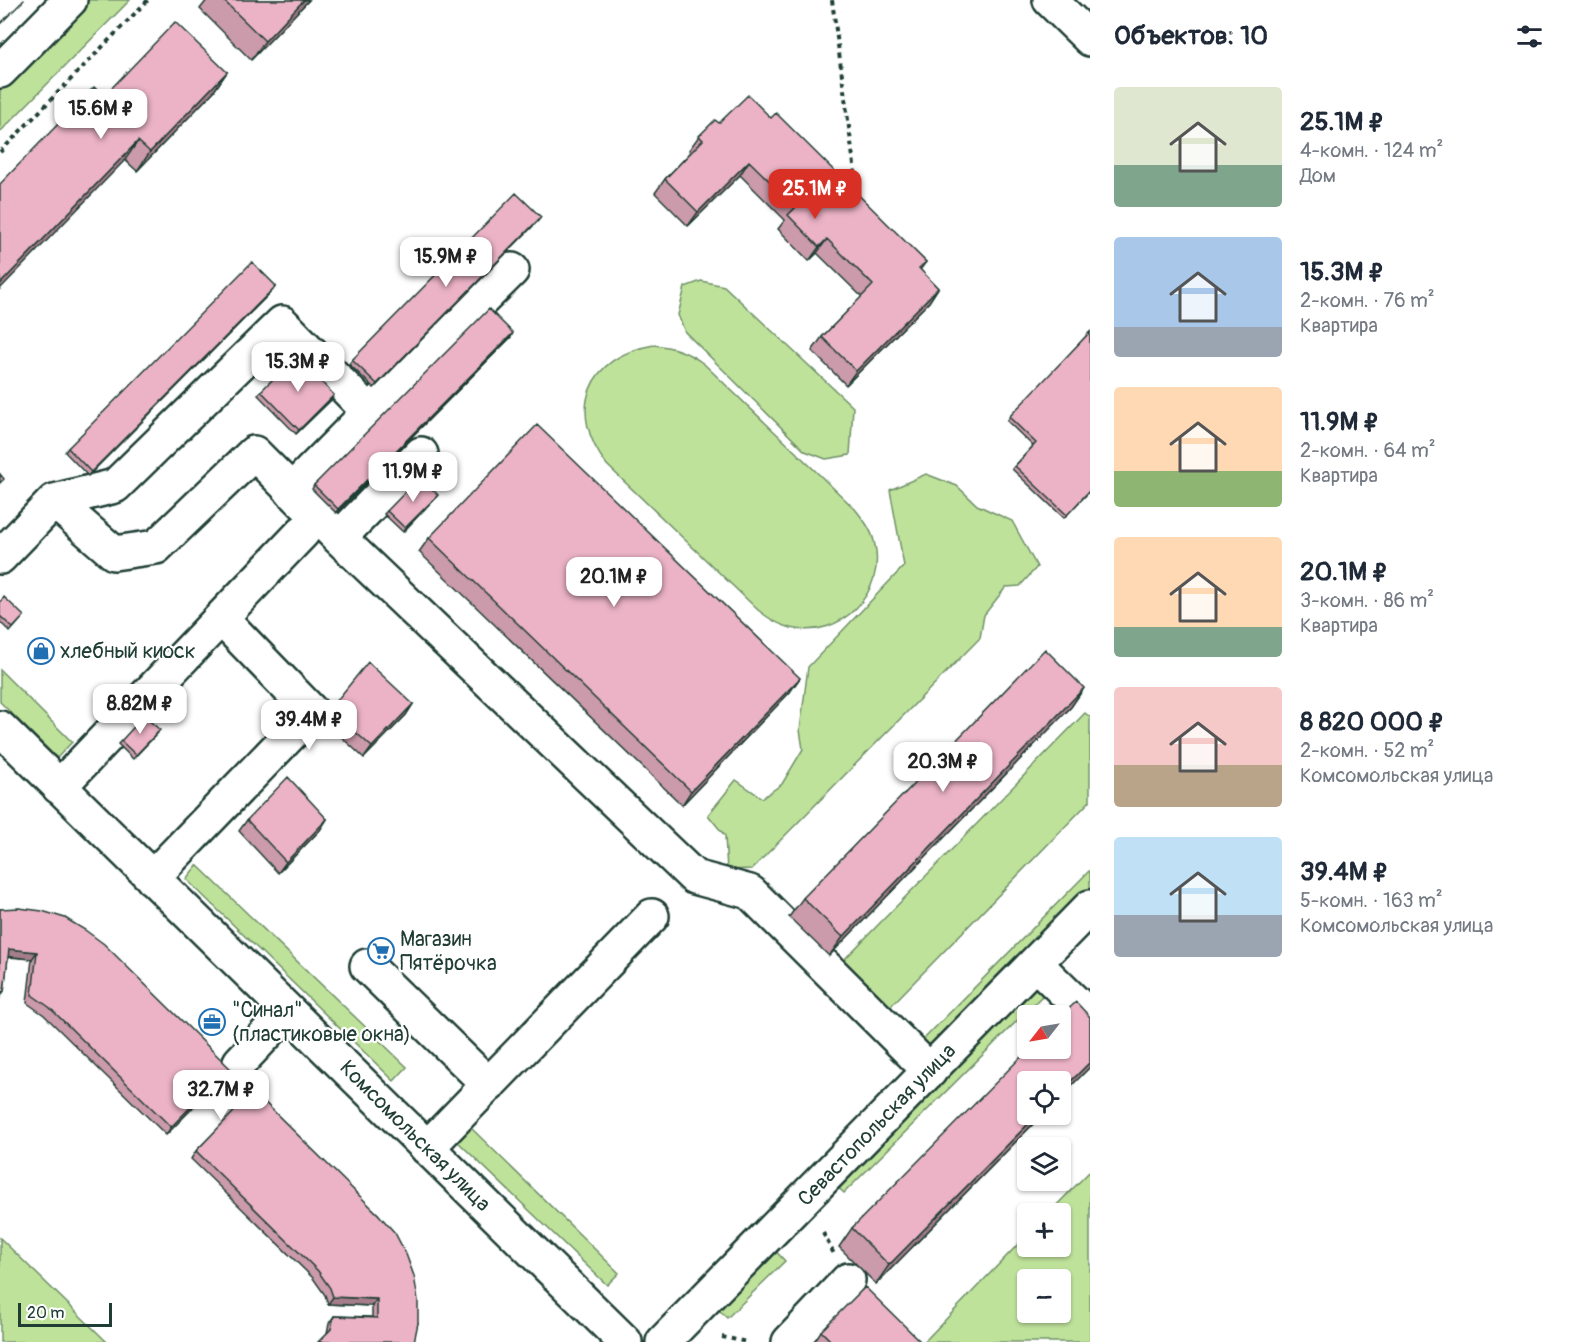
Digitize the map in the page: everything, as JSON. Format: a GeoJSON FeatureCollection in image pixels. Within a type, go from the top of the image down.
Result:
{"type":"FeatureCollection","features":[{"type":"Feature","properties":{"kind":"street"},"geometry":{"type":"LineString","coordinates":[[0,72],[70,0]]}},
{"type":"Feature","properties":{"kind":"street"},"geometry":{"type":"LineString","coordinates":[[1050,0],[1090,39]]}},
{"type":"Feature","properties":{"kind":"street"},"geometry":{"type":"LineString","coordinates":[[291,492],[512,270]]}},
{"type":"Feature","properties":{"kind":"street"},"geometry":{"type":"LineString","coordinates":[[0,557],[54,501],[115,486],[282,323],[369,412]]}},
{"type":"Feature","properties":{"kind":"street"},"geometry":{"type":"LineString","coordinates":[[54,501],[114,552],[156,547],[254,453],[291,492],[694,877],[750,892],[930,1071]]}},
{"type":"Feature","properties":{"kind":"street"},"geometry":{"type":"LineString","coordinates":[[339,538],[421,454]]}},
{"type":"Feature","properties":{"kind":"street"},"geometry":{"type":"LineString","coordinates":[[59,787],[303,532]]}},
{"type":"Feature","properties":{"kind":"street"},"geometry":{"type":"LineString","coordinates":[[152,878],[312,712],[221,618]]}},
{"type":"Feature","properties":{"kind":"street","name":"Комсомольская улица"},"geometry":{"type":"LineString","coordinates":[[0,728],[625,1342]]}},
{"type":"Feature","properties":{"kind":"street","name":"Севастопольская улица"},"geometry":{"type":"LineString","coordinates":[[663,1342],[1090,907]]}},
{"type":"Feature","properties":{"kind":"street"},"geometry":{"type":"LineString","coordinates":[[427,1148],[652,916]]}},
{"type":"Feature","properties":{"kind":"street"},"geometry":{"type":"LineString","coordinates":[[1035,963],[1090,1017]]}},
{"type":"Feature","properties":{"kind":"street"},"geometry":{"type":"LineString","coordinates":[[367,966],[489,1084]]}},
{"type":"Feature","properties":{"kind":"street"},"geometry":{"type":"LineString","coordinates":[[240,1062],[288,1011]]}},
{"type":"Feature","properties":{"kind":"street"},"geometry":{"type":"LineString","coordinates":[[789,1342],[848,1280]]}},
{"type":"Feature","properties":{"kind":"path"},"geometry":{"type":"LineString","coordinates":[[0,152],[148,0]]}},
{"type":"Feature","properties":{"kind":"path"},"geometry":{"type":"LineString","coordinates":[[832,0],[856,180]]}},
{"type":"Feature","properties":{"kind":"path"},"geometry":{"type":"LineString","coordinates":[[722,1337],[747,1342]]}},
{"type":"Feature","properties":{"kind":"green space"},"geometry":{"type":"Polygon","coordinates":[[[85,0],[130,0],[0,132],[0,87],[85,0]]]}},
{"type":"Feature","properties":{"kind":"green space"},"geometry":{"type":"Polygon","coordinates":[[[701,281],[724,286],[853,407],[850,455],[826,459],[805,451],[685,332],[678,315],[685,287],[701,281]]]}},
{"type":"Feature","properties":{"kind":"green space"},"geometry":{"type":"Polygon","coordinates":[[[654,345],[680,351],[704,364],[864,520],[874,541],[877,560],[874,577],[867,594],[843,619],[809,630],[786,627],[769,618],[607,465],[594,445],[588,425],[586,407],[590,389],[599,374],[613,361],[631,351],[654,345]]]}},
{"type":"Feature","properties":{"kind":"green space"},"geometry":{"type":"Polygon","coordinates":[[[926,474],[957,486],[977,505],[1012,521],[1037,567],[1020,586],[1006,587],[984,615],[980,638],[752,869],[727,870],[725,836],[708,815],[736,780],[762,798],[782,784],[803,749],[800,730],[808,667],[904,566],[890,490],[926,474]]]}},
{"type":"Feature","properties":{"kind":"green space"},"geometry":{"type":"Polygon","coordinates":[[[0,670],[72,742],[57,758],[0,702],[0,670]]]}},
{"type":"Feature","properties":{"kind":"green space"},"geometry":{"type":"Polygon","coordinates":[[[1085,713],[1090,717],[1090,801],[884,1013],[837,967],[1085,713]]]}},
{"type":"Feature","properties":{"kind":"green space"},"geometry":{"type":"Polygon","coordinates":[[[197,865],[407,1067],[394,1081],[186,879],[197,865]]]}},
{"type":"Feature","properties":{"kind":"green space"},"geometry":{"type":"Polygon","coordinates":[[[1090,870],[1090,891],[927,1057],[916,1047],[1090,870]]]}},
{"type":"Feature","properties":{"kind":"green space"},"geometry":{"type":"Polygon","coordinates":[[[1030,976],[1046,992],[1033,1005],[1017,1005],[1017,1021],[844,1193],[830,1180],[1030,976]]]}},
{"type":"Feature","properties":{"kind":"green space"},"geometry":{"type":"Polygon","coordinates":[[[470,1127],[619,1273],[607,1285],[457,1141],[470,1127]]]}},
{"type":"Feature","properties":{"kind":"green space"},"geometry":{"type":"Polygon","coordinates":[[[1090,1171],[1090,1342],[924,1342],[1017,1245],[1017,1257],[1071,1257],[1071,1203],[1059,1203],[1090,1171]]]}},
{"type":"Feature","properties":{"kind":"green space"},"geometry":{"type":"Polygon","coordinates":[[[0,1238],[107,1342],[0,1342],[0,1238]]]}},
{"type":"Feature","properties":{"kind":"green space"},"geometry":{"type":"Polygon","coordinates":[[[766,1241],[785,1261],[727,1318],[708,1299],[766,1241]]]}},
{"type":"Feature","properties":{"kind":"building"},"geometry":{"type":"Polygon","coordinates":[[[223,0],[304,0],[265,41],[223,0]]]}},
{"type":"Feature","properties":{"kind":"building"},"geometry":{"type":"Polygon","coordinates":[[[175,22],[227,72],[150,152],[138,141],[0,284],[0,184],[94,87],[104,96],[175,22]]]}},
{"type":"Feature","properties":{"kind":"building"},"geometry":{"type":"Polygon","coordinates":[[[748,95],[771,118],[776,113],[926,262],[919,268],[938,288],[856,371],[822,337],[873,285],[827,239],[819,247],[788,215],[796,207],[749,161],[698,212],[665,179],[703,140],[699,136],[715,120],[719,123],[748,95]]]}},
{"type":"Feature","properties":{"kind":"building"},"geometry":{"type":"Polygon","coordinates":[[[516,193],[541,217],[377,384],[352,360],[516,193]]]}},
{"type":"Feature","properties":{"kind":"building"},"geometry":{"type":"Polygon","coordinates":[[[252,262],[276,286],[91,472],[68,448],[252,262]]]}},
{"type":"Feature","properties":{"kind":"building"},"geometry":{"type":"Polygon","coordinates":[[[489,309],[513,333],[338,509],[314,485],[489,309]]]}},
{"type":"Feature","properties":{"kind":"building"},"geometry":{"type":"Polygon","coordinates":[[[1090,332],[1090,490],[1067,515],[1015,466],[1036,443],[1009,417],[1090,332]]]}},
{"type":"Feature","properties":{"kind":"building"},"geometry":{"type":"Polygon","coordinates":[[[296,356],[334,395],[299,430],[261,391],[296,356]]]}},
{"type":"Feature","properties":{"kind":"building"},"geometry":{"type":"Polygon","coordinates":[[[537,425],[800,678],[691,791],[429,538],[537,425]]]}},
{"type":"Feature","properties":{"kind":"building"},"geometry":{"type":"Polygon","coordinates":[[[420,477],[438,495],[405,528],[387,511],[420,477]]]}},
{"type":"Feature","properties":{"kind":"building"},"geometry":{"type":"Polygon","coordinates":[[[4,597],[24,616],[13,628],[0,616],[0,602],[4,597]]]}},
{"type":"Feature","properties":{"kind":"building"},"geometry":{"type":"Polygon","coordinates":[[[1045,649],[1084,688],[843,937],[803,898],[1045,649]]]}},
{"type":"Feature","properties":{"kind":"building"},"geometry":{"type":"Polygon","coordinates":[[[368,662],[413,704],[372,747],[330,709],[368,662]]]}},
{"type":"Feature","properties":{"kind":"building"},"geometry":{"type":"Polygon","coordinates":[[[144,716],[160,730],[136,755],[121,741],[144,716]]]}},
{"type":"Feature","properties":{"kind":"building"},"geometry":{"type":"Polygon","coordinates":[[[288,777],[327,819],[286,862],[247,820],[288,777]]]}},
{"type":"Feature","properties":{"kind":"building"},"geometry":{"type":"Polygon","coordinates":[[[19,908],[42,911],[65,918],[104,944],[379,1215],[395,1233],[414,1276],[418,1300],[418,1323],[414,1342],[318,1342],[331,1329],[334,1316],[377,1318],[377,1299],[333,1297],[330,1288],[318,1271],[196,1151],[248,1097],[224,1073],[171,1127],[49,1007],[32,995],[37,952],[9,949],[4,991],[0,993],[0,909],[19,908]]]}},
{"type":"Feature","properties":{"kind":"building"},"geometry":{"type":"Polygon","coordinates":[[[1076,1002],[1090,1017],[1090,1062],[1071,1081],[1071,1071],[1017,1071],[1017,1125],[1027,1125],[889,1265],[852,1228],[1019,1059],[1071,1059],[1071,1007],[1076,1002]]]}},
{"type":"Feature","properties":{"kind":"building"},"geometry":{"type":"Polygon","coordinates":[[[865,1287],[921,1342],[832,1342],[821,1331],[865,1287]]]}},
{"type":"Feature","properties":{"kind":"tram line"},"geometry":{"type":"LineString","coordinates":[[0,24],[24,0]]}},
{"type":"Feature","properties":{"kind":"place","name":"хлебный киоск"},"geometry":{"type":"Point","coordinates":[41,651]}},
{"type":"Feature","properties":{"kind":"place","name":"Магазин Пятёрочка"},"geometry":{"type":"Point","coordinates":[381,951]}},
{"type":"Feature","properties":{"kind":"place","name":"\"Синал\" (пластиковые окна)"},"geometry":{"type":"Point","coordinates":[212,1022]}}]}
